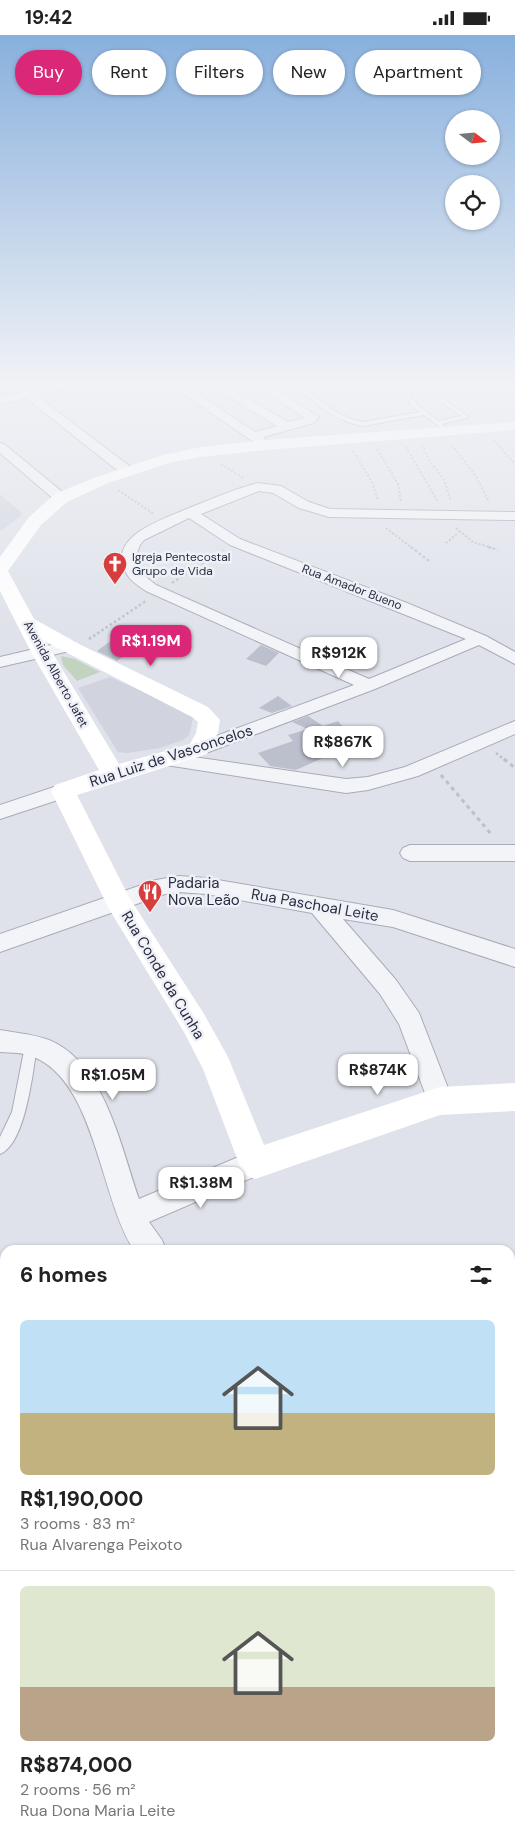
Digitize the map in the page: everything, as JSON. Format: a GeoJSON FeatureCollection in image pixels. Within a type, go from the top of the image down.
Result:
{"type":"FeatureCollection","features":[{"type":"Feature","properties":{"kind":"street"},"geometry":{"type":"LineString","coordinates":[[25,468],[61,498]]}},
{"type":"Feature","properties":{"kind":"street"},"geometry":{"type":"LineString","coordinates":[[123,468],[127,471]]}},
{"type":"Feature","properties":{"kind":"street","name":"Avenida Alberto Jafet"},"geometry":{"type":"LineString","coordinates":[[113,774],[41,652],[0,572],[35,521],[61,498],[102,480],[138,468]]}},
{"type":"Feature","properties":{"kind":"street"},"geometry":{"type":"LineString","coordinates":[[369,685],[144,583],[135,575],[131,567],[130,553],[133,544],[139,537],[168,522],[258,487],[276,489],[316,510],[329,513],[515,516]]}},
{"type":"Feature","properties":{"kind":"street","name":"Rua Amador Bueno"},"geometry":{"type":"LineString","coordinates":[[190,513],[235,542],[480,639],[515,659]]}},
{"type":"Feature","properties":{"kind":"street"},"geometry":{"type":"LineString","coordinates":[[27,623],[68,646],[200,712],[209,720],[237,726],[261,726]]}},
{"type":"Feature","properties":{"kind":"street","name":"Rua Luiz de Vasconcelos"},"geometry":{"type":"LineString","coordinates":[[0,811],[113,774],[199,749],[369,685],[480,639]]}},
{"type":"Feature","properties":{"kind":"street"},"geometry":{"type":"LineString","coordinates":[[0,662],[68,646]]}},
{"type":"Feature","properties":{"kind":"street"},"geometry":{"type":"LineString","coordinates":[[199,749],[207,733],[209,720]]}},
{"type":"Feature","properties":{"kind":"street"},"geometry":{"type":"LineString","coordinates":[[166,759],[346,786],[370,785],[431,763],[515,727]]}},
{"type":"Feature","properties":{"kind":"street","name":"Rua Conde da Cunha"},"geometry":{"type":"LineString","coordinates":[[63,791],[118,902],[194,1023],[217,1066],[255,1163]]}},
{"type":"Feature","properties":{"kind":"street"},"geometry":{"type":"LineString","coordinates":[[410,853],[511,853]]}},
{"type":"Feature","properties":{"kind":"street","name":"Rua Paschoal Leite"},"geometry":{"type":"LineString","coordinates":[[0,943],[164,886],[179,884],[206,886],[393,919],[515,958]]}},
{"type":"Feature","properties":{"kind":"street"},"geometry":{"type":"LineString","coordinates":[[319,906],[388,987],[410,1020],[440,1101]]}},
{"type":"Feature","properties":{"kind":"street"},"geometry":{"type":"LineString","coordinates":[[0,1041],[43,1049],[80,1080],[93,1105],[131,1216],[147,1245]]}},
{"type":"Feature","properties":{"kind":"street"},"geometry":{"type":"LineString","coordinates":[[131,1216],[255,1163],[440,1101],[515,1097]]}},
{"type":"Feature","properties":{"kind":"lane"},"geometry":{"type":"LineString","coordinates":[[0,1148],[12,1133],[20,1115],[31,1046]]}},
{"type":"Feature","properties":{"kind":"path"},"geometry":{"type":"LineString","coordinates":[[226,468],[258,487]]}},
{"type":"Feature","properties":{"kind":"path"},"geometry":{"type":"LineString","coordinates":[[363,468],[372,482],[374,514],[429,561]]}},
{"type":"Feature","properties":{"kind":"path"},"geometry":{"type":"LineString","coordinates":[[388,468],[398,484],[404,514]]}},
{"type":"Feature","properties":{"kind":"path"},"geometry":{"type":"LineString","coordinates":[[425,468],[459,532],[473,542],[498,550]]}},
{"type":"Feature","properties":{"kind":"path"},"geometry":{"type":"LineString","coordinates":[[435,468],[444,480],[451,515]]}},
{"type":"Feature","properties":{"kind":"path"},"geometry":{"type":"LineString","coordinates":[[470,468],[477,477],[496,516]]}},
{"type":"Feature","properties":{"kind":"path"},"geometry":{"type":"LineString","coordinates":[[102,480],[168,522]]}},
{"type":"Feature","properties":{"kind":"path"},"geometry":{"type":"LineString","coordinates":[[446,543],[459,532]]}},
{"type":"Feature","properties":{"kind":"path"},"geometry":{"type":"LineString","coordinates":[[482,742],[515,768]]}},
{"type":"Feature","properties":{"kind":"path"},"geometry":{"type":"LineString","coordinates":[[431,763],[511,853]]}},
{"type":"Feature","properties":{"kind":"shaded area"},"geometry":{"type":"Polygon","coordinates":[[[0,494],[23,514],[1,531],[0,530],[0,494]]]}},
{"type":"Feature","properties":{"kind":"shaded area"},"geometry":{"type":"Polygon","coordinates":[[[110,677],[194,715],[189,735],[183,740],[160,748],[127,753],[118,752],[78,688],[110,677]]]}},
{"type":"Feature","properties":{"kind":"green space"},"geometry":{"type":"Polygon","coordinates":[[[61,656],[75,659],[100,672],[77,681],[63,665],[61,656]]]}},
{"type":"Feature","properties":{"kind":"building"},"geometry":{"type":"Polygon","coordinates":[[[124,631],[145,641],[117,661],[97,651],[124,631]]]}},
{"type":"Feature","properties":{"kind":"building"},"geometry":{"type":"Polygon","coordinates":[[[261,645],[279,653],[266,666],[246,659],[261,645]]]}},
{"type":"Feature","properties":{"kind":"building"},"geometry":{"type":"Polygon","coordinates":[[[278,696],[292,706],[272,713],[259,708],[278,696]]]}},
{"type":"Feature","properties":{"kind":"building"},"geometry":{"type":"Polygon","coordinates":[[[308,716],[323,726],[338,721],[362,748],[340,756],[336,752],[296,770],[270,766],[258,753],[293,741],[288,735],[308,729],[292,722],[308,716]]]}},
{"type":"Feature","properties":{"kind":"place","name":"Igreja Pentecostal Grupo de Vida"},"geometry":{"type":"Point","coordinates":[115,585]}},
{"type":"Feature","properties":{"kind":"place","name":"Padaria Nova Leão"},"geometry":{"type":"Point","coordinates":[150,913]}}]}
